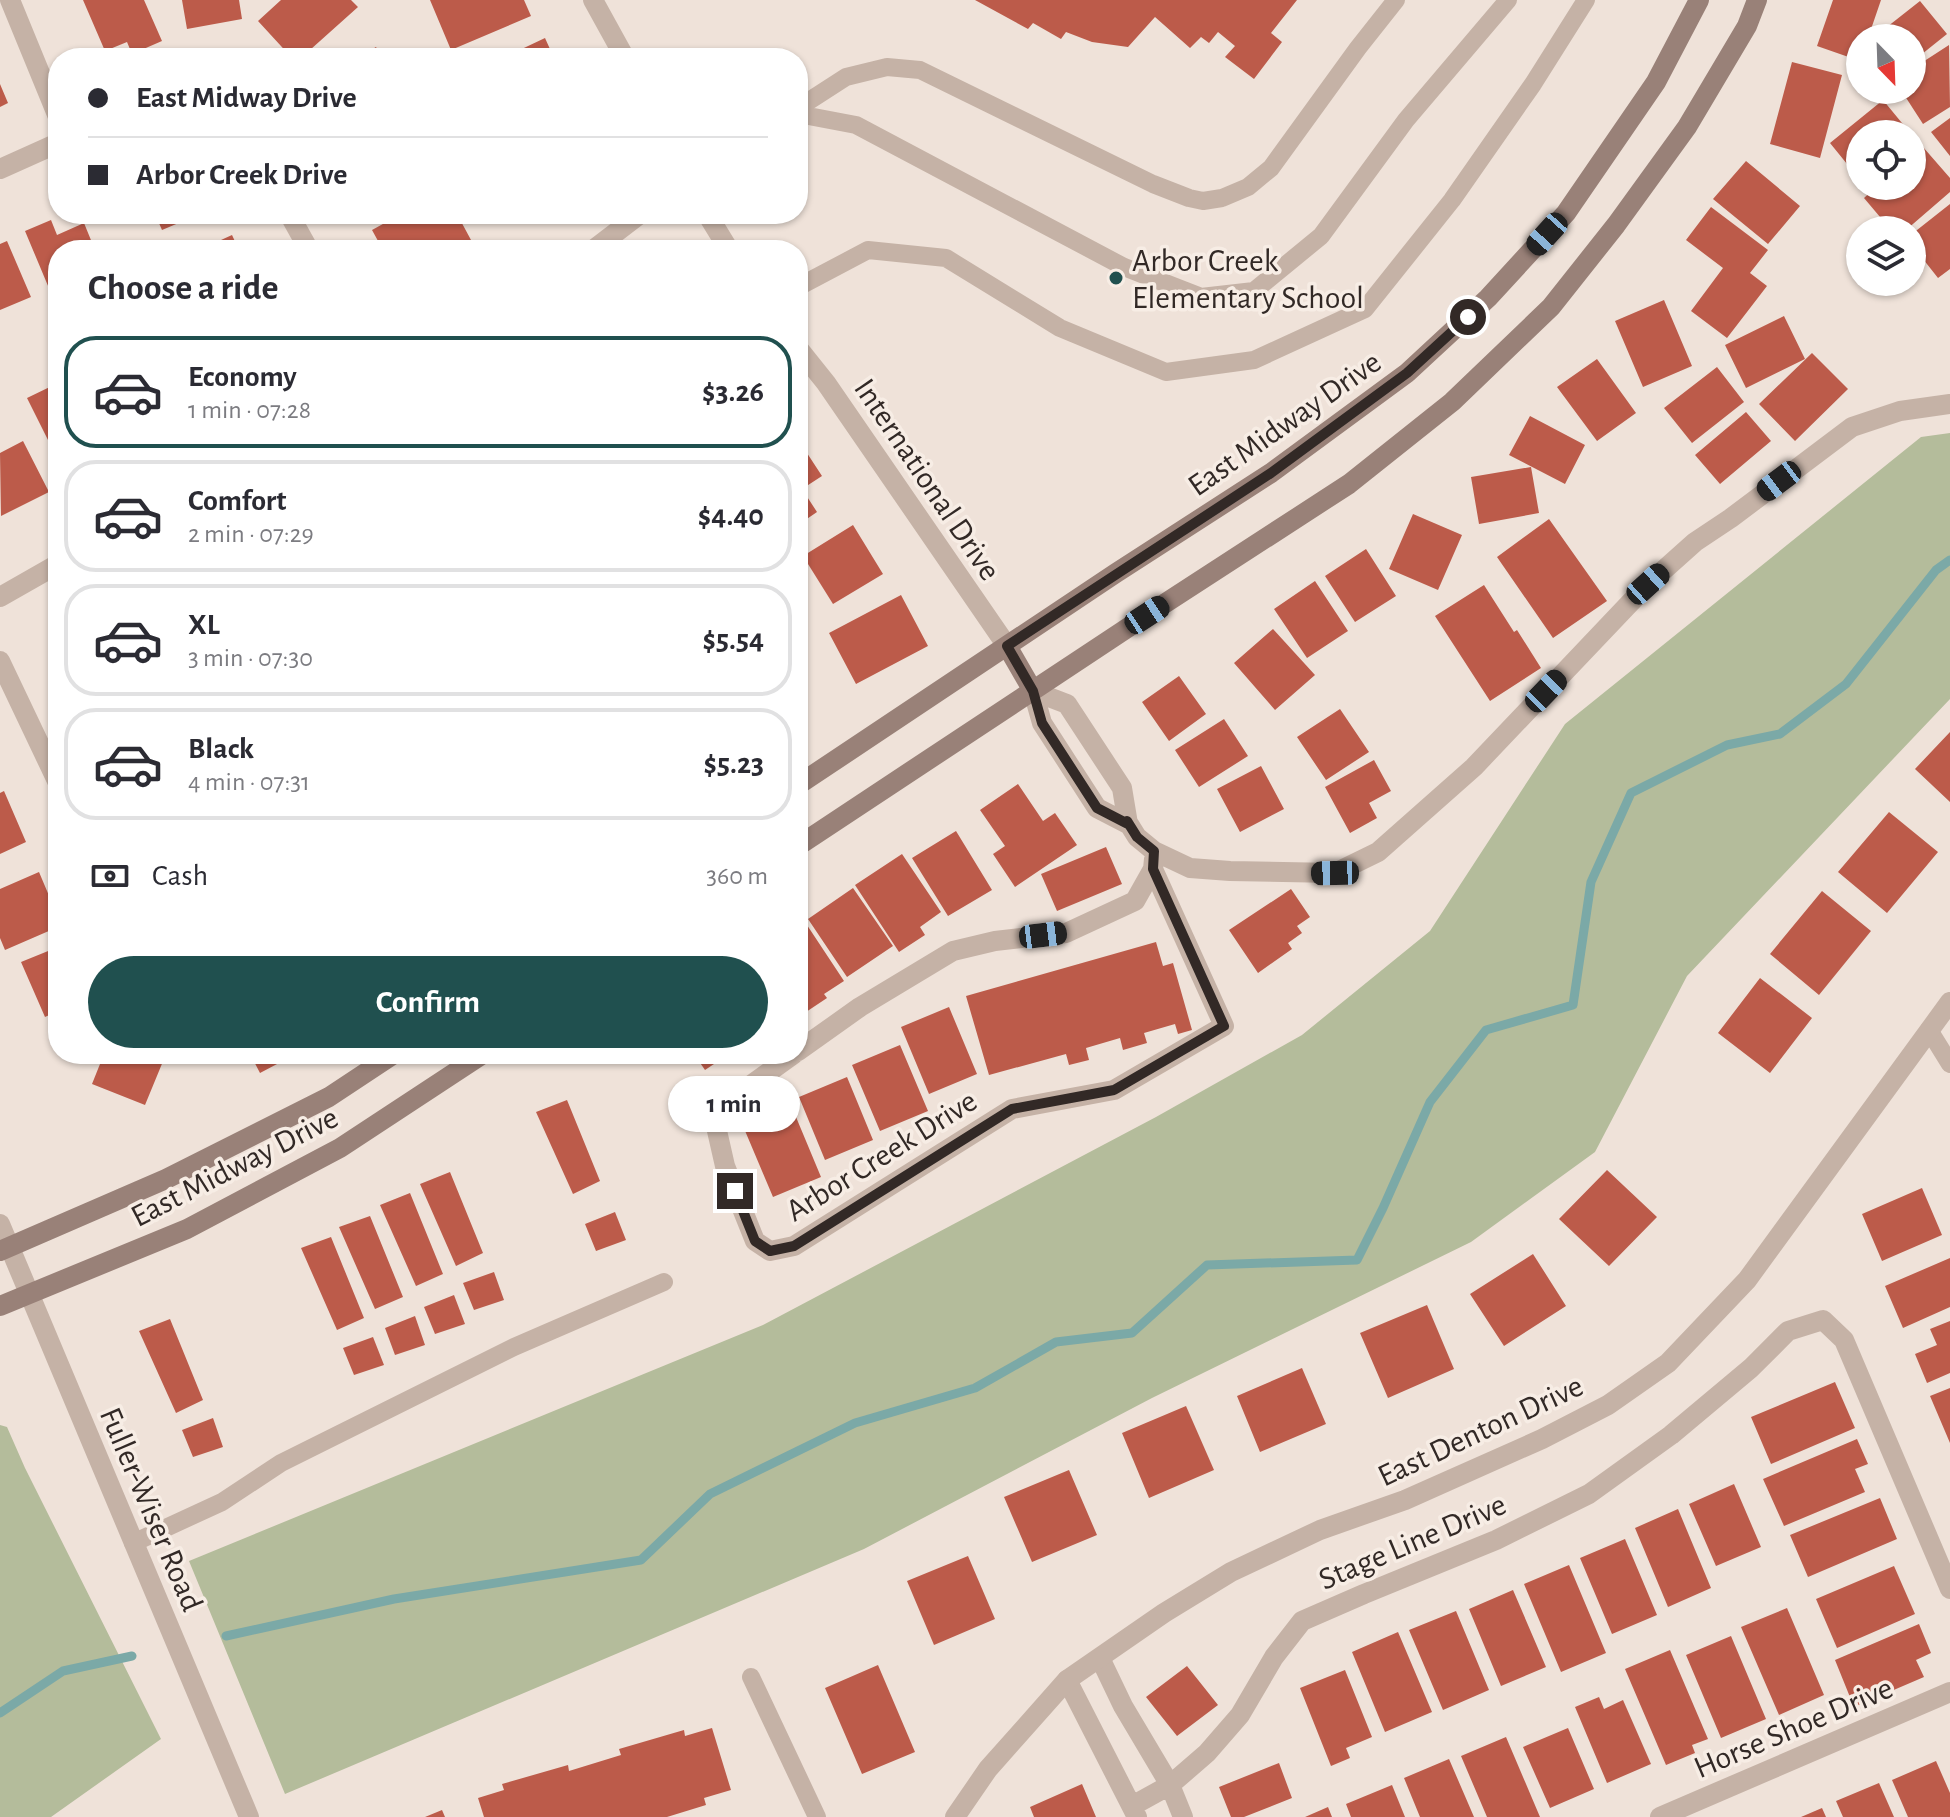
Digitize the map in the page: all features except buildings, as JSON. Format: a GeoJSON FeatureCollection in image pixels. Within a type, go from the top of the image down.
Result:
{"type":"FeatureCollection","features":[{"type":"Feature","properties":{"kind":"main road","name":"East Midway Drive"},"geometry":{"type":"LineString","coordinates":[[808,778],[1271,473],[1407,373],[1488,298],[1566,213],[1656,82],[1699,0]]}},
{"type":"Feature","properties":{"kind":"main road"},"geometry":{"type":"LineString","coordinates":[[808,839],[1349,484],[1452,402],[1551,307],[1616,225],[1687,127],[1747,26],[1757,0]]}},
{"type":"Feature","properties":{"kind":"main road"},"geometry":{"type":"LineString","coordinates":[[1007,646],[1033,691]]}},
{"type":"Feature","properties":{"kind":"main road","name":"East Midway Drive"},"geometry":{"type":"LineString","coordinates":[[5,1249],[166,1179],[329,1097],[379,1064]]}},
{"type":"Feature","properties":{"kind":"main road","name":"East Midway Drive"},"geometry":{"type":"LineString","coordinates":[[0,1306],[187,1229],[340,1148],[468,1064]]}},
{"type":"Feature","properties":{"kind":"street"},"geometry":{"type":"LineString","coordinates":[[10,0],[48,93]]}},
{"type":"Feature","properties":{"kind":"street"},"geometry":{"type":"LineString","coordinates":[[593,0],[619,48]]}},
{"type":"Feature","properties":{"kind":"street"},"geometry":{"type":"LineString","coordinates":[[0,169],[48,147]]}},
{"type":"Feature","properties":{"kind":"street"},"geometry":{"type":"LineString","coordinates":[[606,240],[627,224]]}},
{"type":"Feature","properties":{"kind":"street","name":"International Drive"},"geometry":{"type":"LineString","coordinates":[[808,360],[1007,646]]}},
{"type":"Feature","properties":{"kind":"street"},"geometry":{"type":"LineString","coordinates":[[1033,691],[1067,704],[1122,788],[1127,821],[1154,860],[1190,868],[1335,873],[1378,852],[1474,767],[1648,584],[1695,542],[1852,427],[1900,411],[1950,404]]}},
{"type":"Feature","properties":{"kind":"street"},"geometry":{"type":"LineString","coordinates":[[0,597],[48,570]]}},
{"type":"Feature","properties":{"kind":"street"},"geometry":{"type":"LineString","coordinates":[[0,661],[48,762]]}},
{"type":"Feature","properties":{"kind":"street"},"geometry":{"type":"LineString","coordinates":[[1033,691],[1042,723],[1097,808],[1128,824],[1127,821]]}},
{"type":"Feature","properties":{"kind":"street","name":"Arbor Creek Drive"},"geometry":{"type":"LineString","coordinates":[[808,1044],[860,1007],[953,951],[995,941],[1066,933],[1135,901],[1154,860]]}},
{"type":"Feature","properties":{"kind":"street","name":"Arbor Creek Drive"},"geometry":{"type":"LineString","coordinates":[[780,1064],[730,1100],[715,1122],[725,1166],[755,1241],[770,1251],[794,1246],[1012,1109],[1114,1090],[1224,1026],[1154,860]]}},
{"type":"Feature","properties":{"kind":"street","name":"East Denton Drive"},"geometry":{"type":"LineString","coordinates":[[955,1817],[988,1769],[1067,1680],[1164,1613],[1231,1572],[1320,1530],[1405,1500],[1542,1439],[1608,1405],[1668,1363],[1747,1280],[1950,1002]]}},
{"type":"Feature","properties":{"kind":"street","name":"Fuller-Wiser Road"},"geometry":{"type":"LineString","coordinates":[[0,1224],[5,1249],[29,1295],[249,1817]]}},
{"type":"Feature","properties":{"kind":"street","name":"Stage Line Drive"},"geometry":{"type":"LineString","coordinates":[[1135,1812],[1207,1753],[1240,1715],[1274,1657],[1302,1621],[1496,1540],[1589,1494],[1671,1435],[1751,1368],[1788,1331],[1823,1320],[1844,1340],[1950,1589]]}},
{"type":"Feature","properties":{"kind":"street"},"geometry":{"type":"LineString","coordinates":[[1100,1658],[1123,1706],[1170,1785],[1183,1817]]}},
{"type":"Feature","properties":{"kind":"street"},"geometry":{"type":"LineString","coordinates":[[1067,1680],[1135,1812]]}},
{"type":"Feature","properties":{"kind":"street","name":"Horse Shoe Drive"},"geometry":{"type":"LineString","coordinates":[[1660,1817],[1950,1692]]}},
{"type":"Feature","properties":{"kind":"lane"},"geometry":{"type":"LineString","coordinates":[[808,104],[846,77],[887,67],[920,70],[1153,184],[1203,201],[1222,198],[1248,187],[1271,168],[1396,0]]}},
{"type":"Feature","properties":{"kind":"lane"},"geometry":{"type":"LineString","coordinates":[[808,113],[856,125],[1124,267],[1201,297],[1254,291],[1321,236],[1406,120],[1508,0]]}},
{"type":"Feature","properties":{"kind":"lane"},"geometry":{"type":"LineString","coordinates":[[808,282],[868,250],[946,258],[1060,328],[1166,372],[1254,360],[1365,309],[1452,200],[1533,84],[1586,0]]}},
{"type":"Feature","properties":{"kind":"lane"},"geometry":{"type":"LineString","coordinates":[[1929,1030],[1950,1064]]}},
{"type":"Feature","properties":{"kind":"lane"},"geometry":{"type":"LineString","coordinates":[[133,1543],[222,1502],[281,1463],[514,1347],[664,1282]]}},
{"type":"Feature","properties":{"kind":"lane"},"geometry":{"type":"LineString","coordinates":[[751,1677],[817,1817]]}},
{"type":"Feature","properties":{"kind":"green space"},"geometry":{"type":"Polygon","coordinates":[[[1950,433],[1950,699],[1687,976],[1595,1152],[1471,1242],[1152,1398],[864,1549],[285,1794],[189,1561],[763,1325],[1156,1117],[1302,1035],[1430,931],[1565,724],[1921,437],[1950,433]]]}},
{"type":"Feature","properties":{"kind":"green space"},"geometry":{"type":"Polygon","coordinates":[[[0,1425],[7,1427],[161,1739],[51,1817],[0,1817],[0,1425]]]}},
{"type":"Feature","properties":{"kind":"waterway"},"geometry":{"type":"LineString","coordinates":[[226,1636],[394,1599],[641,1560],[710,1494],[855,1423],[975,1388],[1056,1342],[1132,1333],[1207,1265],[1357,1260],[1430,1102],[1486,1030],[1573,1005],[1591,882],[1631,793],[1727,745],[1780,734],[1846,684],[1936,570],[1950,560]]}},
{"type":"Feature","properties":{"kind":"waterway"},"geometry":{"type":"LineString","coordinates":[[0,1713],[63,1671],[132,1656]]}},
{"type":"Feature","properties":{"kind":"place","name":"Arbor Creek Elementary School"},"geometry":{"type":"Point","coordinates":[1116,278]}},
{"type":"Feature","properties":{"kind":"route"},"geometry":{"type":"LineString","coordinates":[[735,1191],[755,1241],[770,1251],[794,1246],[1012,1109],[1114,1090],[1224,1026],[1153,869],[1154,851],[1137,837],[1127,821],[1128,824],[1097,808],[1042,723],[1033,691],[1007,646],[1271,473],[1407,373],[1468,317]]}}]}
